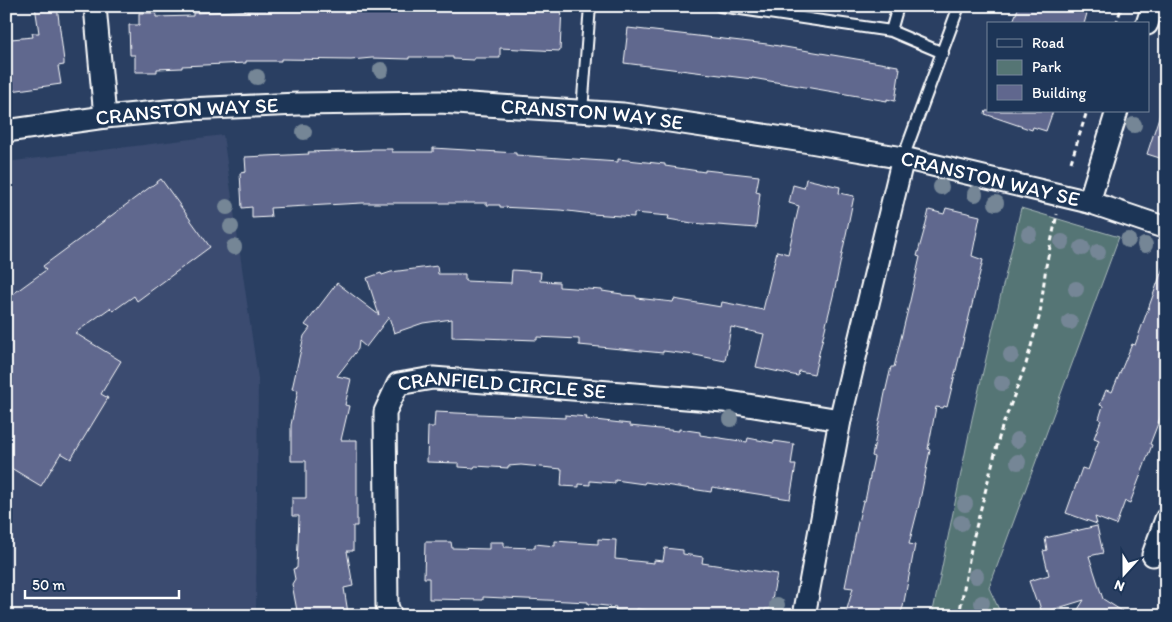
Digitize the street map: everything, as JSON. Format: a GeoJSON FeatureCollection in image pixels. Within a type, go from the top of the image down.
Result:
{"type":"FeatureCollection","features":[{"type":"Feature","properties":{"kind":"street"},"geometry":{"type":"LineString","coordinates":[[95,6],[105,116]]}},
{"type":"Feature","properties":{"kind":"street"},"geometry":{"type":"LineString","coordinates":[[1148,22],[1153,6]]}},
{"type":"Feature","properties":{"kind":"street","name":"CRANSTON WAY SE"},"geometry":{"type":"LineString","coordinates":[[6,131],[105,116],[188,109],[288,105],[440,102],[582,111],[642,117],[903,158],[1089,202],[1166,228]]}},
{"type":"Feature","properties":{"kind":"street"},"geometry":{"type":"LineString","coordinates":[[1089,202],[1117,112]]}},
{"type":"Feature","properties":{"kind":"street"},"geometry":{"type":"LineString","coordinates":[[804,616],[840,420],[903,158]]}},
{"type":"Feature","properties":{"kind":"street","name":"CRANFIELD CIRCLE SE"},"geometry":{"type":"LineString","coordinates":[[391,616],[387,606],[385,412],[398,384],[433,378],[723,401],[840,420]]}},
{"type":"Feature","properties":{"kind":"street"},"geometry":{"type":"LineString","coordinates":[[1153,554],[1166,519]]}},
{"type":"Feature","properties":{"kind":"lane"},"geometry":{"type":"LineString","coordinates":[[582,111],[590,6]]}},
{"type":"Feature","properties":{"kind":"lane"},"geometry":{"type":"LineString","coordinates":[[720,6],[891,31],[943,53]]}},
{"type":"Feature","properties":{"kind":"lane"},"geometry":{"type":"LineString","coordinates":[[891,31],[898,6]]}},
{"type":"Feature","properties":{"kind":"lane"},"geometry":{"type":"LineString","coordinates":[[903,158],[959,6]]}},
{"type":"Feature","properties":{"kind":"path"},"geometry":{"type":"LineString","coordinates":[[1117,22],[1122,6]]}},
{"type":"Feature","properties":{"kind":"path"},"geometry":{"type":"LineString","coordinates":[[1071,162],[1087,112]]}},
{"type":"Feature","properties":{"kind":"path"},"geometry":{"type":"LineString","coordinates":[[959,616],[972,543],[1001,430],[1026,364],[1040,314],[1046,266],[1057,213]]}},
{"type":"Feature","properties":{"kind":"shaded area"},"geometry":{"type":"Polygon","coordinates":[[[223,135],[258,379],[256,616],[6,616],[6,162],[223,135]]]}},
{"type":"Feature","properties":{"kind":"green space"},"geometry":{"type":"Polygon","coordinates":[[[1021,208],[1119,237],[989,588],[1002,616],[932,616],[972,419],[1021,208]]]}},
{"type":"Feature","properties":{"kind":"building"},"geometry":{"type":"Polygon","coordinates":[[[35,6],[57,6],[64,61],[64,65],[58,66],[61,84],[11,91],[9,75],[6,75],[6,43],[11,43],[11,39],[33,37],[32,33],[39,33],[35,6]]]}},
{"type":"Feature","properties":{"kind":"building"},"geometry":{"type":"Polygon","coordinates":[[[343,6],[343,8],[494,6],[494,8],[562,6],[560,51],[500,48],[500,58],[474,58],[474,60],[453,59],[453,57],[351,60],[281,59],[281,61],[246,61],[246,63],[157,69],[157,72],[135,72],[135,55],[130,55],[129,25],[139,25],[139,13],[156,13],[156,17],[193,16],[193,13],[266,10],[266,7],[343,6]]]}},
{"type":"Feature","properties":{"kind":"building"},"geometry":{"type":"Polygon","coordinates":[[[1019,6],[1089,6],[1085,22],[1013,22],[1019,6]]]}},
{"type":"Feature","properties":{"kind":"building"},"geometry":{"type":"Polygon","coordinates":[[[628,28],[767,44],[898,66],[900,68],[895,101],[752,78],[624,63],[628,28]]]}},
{"type":"Feature","properties":{"kind":"building"},"geometry":{"type":"Polygon","coordinates":[[[1162,108],[1166,109],[1166,160],[1147,154],[1162,108]]]}},
{"type":"Feature","properties":{"kind":"building"},"geometry":{"type":"Polygon","coordinates":[[[986,111],[1053,112],[1046,131],[1033,127],[1032,130],[985,114],[986,111]]]}},
{"type":"Feature","properties":{"kind":"building"},"geometry":{"type":"Polygon","coordinates":[[[433,148],[618,162],[618,159],[665,164],[665,166],[705,172],[705,170],[759,176],[756,192],[760,193],[756,228],[692,223],[668,219],[669,216],[634,213],[634,217],[592,214],[560,210],[500,207],[500,205],[487,205],[487,203],[362,203],[270,208],[271,217],[252,218],[252,207],[242,208],[240,173],[246,172],[245,157],[371,149],[392,149],[392,152],[433,152],[433,148]]]}},
{"type":"Feature","properties":{"kind":"building"},"geometry":{"type":"Polygon","coordinates":[[[161,179],[210,247],[137,301],[134,296],[113,311],[110,308],[75,333],[121,361],[101,394],[108,398],[71,459],[61,453],[41,486],[6,465],[6,299],[46,270],[43,266],[161,179]]]}},
{"type":"Feature","properties":{"kind":"building"},"geometry":{"type":"Polygon","coordinates":[[[806,179],[840,187],[839,193],[854,196],[835,288],[814,374],[799,371],[798,376],[756,367],[764,334],[731,327],[725,361],[663,351],[663,353],[579,345],[579,339],[537,337],[537,340],[452,337],[452,319],[423,323],[394,333],[389,317],[366,347],[359,341],[358,349],[337,376],[351,379],[345,405],[349,406],[341,440],[357,440],[357,526],[353,526],[353,551],[347,551],[353,586],[344,588],[348,613],[332,616],[298,616],[292,584],[295,579],[293,569],[297,568],[299,516],[292,516],[292,498],[306,498],[306,461],[291,461],[291,425],[298,390],[292,389],[304,336],[310,328],[305,325],[337,283],[379,315],[367,278],[381,273],[382,275],[391,272],[437,266],[438,274],[465,274],[465,281],[511,283],[512,270],[541,272],[540,281],[559,282],[559,287],[602,290],[636,296],[636,298],[673,302],[674,299],[721,307],[722,302],[763,310],[777,251],[788,254],[799,206],[789,203],[793,185],[804,188],[806,179]]]}},
{"type":"Feature","properties":{"kind":"building"},"geometry":{"type":"Polygon","coordinates":[[[946,208],[980,216],[972,256],[983,260],[947,407],[936,407],[928,449],[930,450],[909,544],[915,545],[903,607],[899,616],[845,616],[853,588],[845,587],[858,522],[863,501],[865,501],[874,457],[872,456],[891,367],[894,367],[920,257],[917,256],[929,210],[944,214],[946,208]]]}},
{"type":"Feature","properties":{"kind":"building"},"geometry":{"type":"Polygon","coordinates":[[[1164,265],[1166,265],[1166,403],[1130,503],[1125,501],[1116,525],[1095,517],[1097,524],[1066,513],[1082,468],[1088,470],[1099,440],[1094,438],[1101,420],[1099,419],[1103,406],[1100,405],[1106,390],[1112,392],[1132,344],[1135,345],[1164,265]]]}},
{"type":"Feature","properties":{"kind":"building"},"geometry":{"type":"Polygon","coordinates":[[[435,412],[565,418],[565,415],[630,424],[630,426],[700,432],[700,435],[747,442],[748,438],[774,443],[774,441],[794,444],[791,465],[796,465],[790,499],[712,487],[711,492],[645,482],[644,484],[615,480],[615,483],[590,481],[590,485],[579,484],[579,487],[561,486],[562,469],[521,465],[508,466],[508,468],[475,466],[474,468],[459,467],[459,463],[427,462],[428,427],[434,427],[435,412]]]}},
{"type":"Feature","properties":{"kind":"building"},"geometry":{"type":"Polygon","coordinates":[[[1097,526],[1103,553],[1089,556],[1103,599],[1130,616],[1074,616],[1084,600],[1042,613],[1029,581],[1049,575],[1043,551],[1047,550],[1045,538],[1097,526]]]}},
{"type":"Feature","properties":{"kind":"building"},"geometry":{"type":"Polygon","coordinates":[[[598,539],[616,540],[615,559],[654,563],[654,560],[663,561],[665,548],[683,550],[683,554],[703,557],[702,563],[777,574],[770,609],[765,609],[764,616],[688,616],[637,609],[636,612],[615,610],[616,607],[588,604],[588,602],[483,597],[483,600],[429,599],[429,578],[424,578],[425,542],[451,542],[452,548],[489,549],[489,542],[504,542],[504,547],[535,548],[535,544],[555,546],[555,541],[598,544],[598,539]]]}}]}
